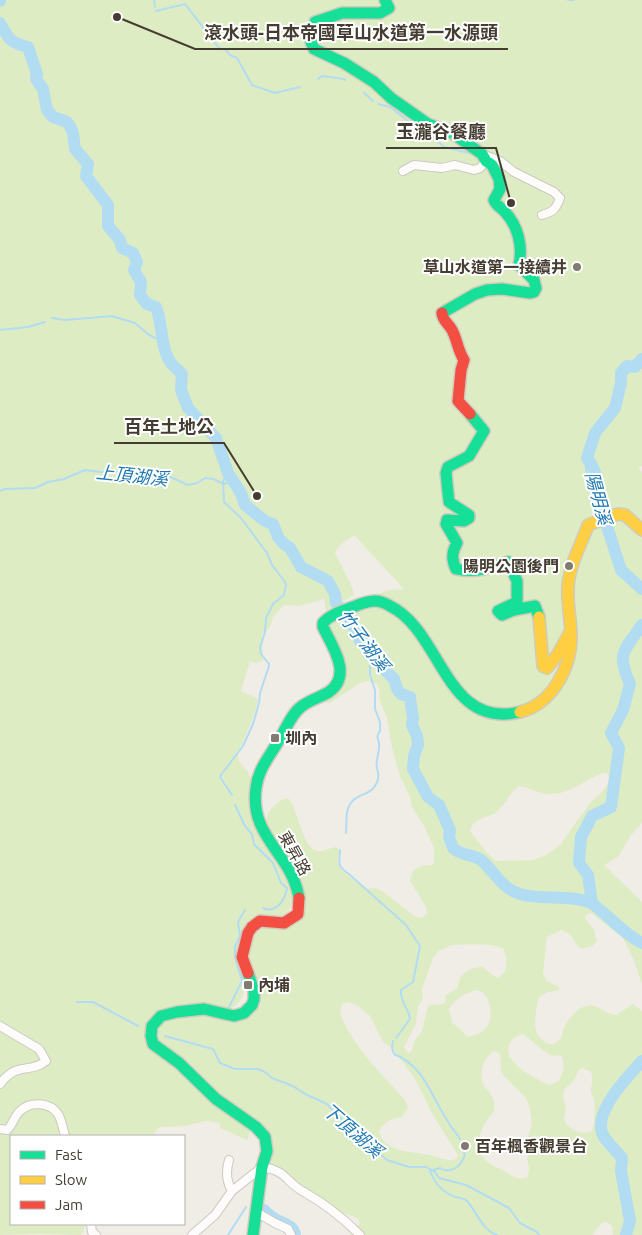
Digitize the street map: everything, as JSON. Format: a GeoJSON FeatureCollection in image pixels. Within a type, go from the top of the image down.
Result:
{"type":"FeatureCollection","features":[{"type":"Feature","properties":{"kind":"street"},"geometry":{"type":"LineString","coordinates":[[385,0],[389,8],[380,14],[342,13],[315,22],[311,42],[314,49],[344,63],[374,82],[391,98],[428,124],[452,133],[492,165],[499,179],[500,189],[494,200],[495,204],[502,207],[512,221],[521,249],[519,265],[535,282],[535,289],[527,295],[500,289],[488,289],[472,295],[456,307],[442,312],[442,316],[455,336],[459,354],[464,360],[460,369],[461,382],[458,402],[484,431],[469,456],[448,467],[446,473],[449,502],[469,514],[469,518],[464,521],[447,520],[446,524],[454,534],[457,543],[451,560],[456,569],[466,571],[490,568],[508,562],[512,568],[519,590],[517,602],[498,611],[502,615],[514,610],[535,606],[540,620],[543,666],[547,668],[558,654],[571,629],[568,587],[572,569],[588,525],[612,515],[626,515],[642,530]]}},
{"type":"Feature","properties":{"kind":"street"},"geometry":{"type":"LineString","coordinates":[[404,171],[414,165],[442,168],[455,165],[474,170],[480,168],[484,157]]}},
{"type":"Feature","properties":{"kind":"street"},"geometry":{"type":"LineString","coordinates":[[484,157],[500,161],[514,172],[554,192],[560,198],[557,208],[551,213],[542,215]]}},
{"type":"Feature","properties":{"kind":"street","name":"東昇路"},"geometry":{"type":"LineString","coordinates":[[253,1235],[262,1167],[267,1151],[265,1137],[256,1127],[216,1099],[179,1064],[154,1044],[150,1036],[152,1026],[161,1016],[177,1012],[204,1009],[234,1016],[244,1013],[252,1005],[254,999],[254,991],[242,957],[248,933],[260,921],[284,923],[298,914],[299,898],[295,882],[283,858],[260,826],[255,813],[257,779],[290,718],[301,707],[336,686],[340,679],[340,664],[323,627],[323,623],[332,616],[366,602],[381,602],[401,612],[410,621],[456,690],[476,708],[495,715],[515,714],[544,701],[556,686],[570,655],[571,629]]}},
{"type":"Feature","properties":{"kind":"street"},"geometry":{"type":"LineString","coordinates":[[0,1026],[39,1049],[46,1061],[40,1066],[12,1072],[0,1084]]}},
{"type":"Feature","properties":{"kind":"street"},"geometry":{"type":"LineString","coordinates":[[0,1129],[7,1130],[12,1125],[19,1111],[33,1104],[41,1104],[48,1106],[56,1112],[65,1135]]}},
{"type":"Feature","properties":{"kind":"street"},"geometry":{"type":"LineString","coordinates":[[229,1160],[227,1170],[228,1185],[232,1191]]}},
{"type":"Feature","properties":{"kind":"street"},"geometry":{"type":"LineString","coordinates":[[192,1235],[215,1215],[232,1191],[262,1167],[275,1169],[283,1174],[304,1192],[337,1213],[360,1235]]}},
{"type":"Feature","properties":{"kind":"street"},"geometry":{"type":"LineString","coordinates":[[256,1212],[288,1228],[291,1235]]}},
{"type":"Feature","properties":{"kind":"green space"},"geometry":{"type":"Polygon","coordinates":[[[0,0],[642,0],[642,466],[638,467],[642,472],[642,823],[631,835],[618,857],[604,865],[642,902],[642,985],[635,963],[623,938],[591,913],[587,914],[585,918],[594,930],[597,941],[592,946],[581,949],[572,936],[561,930],[547,937],[543,973],[547,981],[559,987],[559,990],[548,992],[538,998],[535,1023],[537,1035],[551,1044],[560,1040],[569,1020],[582,1007],[593,1005],[616,1015],[633,1004],[642,1011],[642,1235],[613,1235],[612,1226],[606,1222],[602,1223],[592,1235],[350,1235],[360,1223],[357,1218],[341,1212],[269,1162],[271,1149],[269,1138],[263,1128],[211,1090],[174,1058],[156,1039],[157,1028],[161,1023],[180,1014],[203,1011],[241,1020],[254,1012],[258,1003],[258,993],[249,960],[249,940],[253,932],[259,928],[293,924],[300,916],[304,906],[301,884],[297,874],[268,829],[267,824],[267,815],[283,799],[289,799],[304,836],[312,848],[320,851],[337,847],[339,850],[338,862],[341,870],[365,889],[376,888],[382,891],[416,917],[421,918],[427,914],[426,907],[410,881],[417,868],[432,865],[434,862],[434,848],[424,826],[412,807],[410,797],[400,776],[377,684],[368,681],[360,683],[330,703],[323,699],[338,688],[344,678],[345,668],[330,630],[332,620],[373,596],[390,590],[404,589],[355,536],[343,542],[335,553],[354,595],[326,610],[324,599],[299,606],[284,605],[273,617],[270,627],[262,634],[263,661],[256,663],[250,661],[241,691],[258,699],[252,721],[238,752],[238,759],[251,778],[252,807],[256,825],[283,869],[292,892],[292,902],[288,911],[283,915],[256,920],[248,926],[240,951],[244,991],[237,1004],[227,1011],[204,1007],[178,1009],[159,1016],[149,1028],[148,1037],[153,1047],[177,1065],[214,1100],[249,1126],[247,1140],[220,1128],[220,1123],[205,1121],[185,1126],[160,1127],[156,1130],[154,1135],[10,1135],[10,1225],[86,1225],[81,1235],[0,1235],[0,0]],[[602,773],[564,792],[546,794],[519,786],[495,813],[477,821],[470,831],[487,853],[496,861],[533,860],[546,855],[560,845],[590,803],[608,784],[609,777],[607,773],[602,773]],[[471,944],[452,945],[438,951],[433,958],[422,989],[423,999],[418,1006],[416,1024],[404,1047],[408,1053],[411,1052],[415,1040],[422,1031],[428,1005],[443,1004],[446,995],[458,988],[462,975],[468,970],[482,967],[497,978],[505,970],[506,957],[504,949],[498,947],[471,944]],[[477,990],[461,996],[449,1009],[452,1022],[468,1037],[485,1030],[490,1018],[488,1000],[482,992],[477,990]],[[348,1002],[342,1004],[340,1013],[352,1037],[377,1070],[405,1100],[408,1107],[402,1117],[395,1118],[383,1125],[379,1131],[382,1138],[386,1143],[399,1150],[447,1160],[456,1159],[458,1155],[431,1112],[413,1076],[393,1049],[383,1042],[370,1016],[358,1006],[348,1002]],[[523,1034],[511,1041],[508,1050],[510,1057],[521,1069],[536,1079],[550,1085],[559,1081],[564,1068],[562,1056],[550,1055],[523,1034]],[[494,1051],[484,1062],[481,1077],[484,1086],[494,1100],[494,1111],[483,1127],[479,1139],[480,1151],[490,1164],[519,1178],[525,1178],[528,1177],[529,1168],[527,1139],[532,1124],[530,1109],[526,1098],[503,1075],[499,1053],[494,1051]],[[583,1068],[579,1070],[574,1080],[564,1090],[563,1096],[566,1108],[564,1120],[569,1127],[583,1133],[592,1131],[594,1124],[594,1099],[591,1092],[591,1072],[583,1068]]]}},
{"type":"Feature","properties":{"kind":"waterway"},"geometry":{"type":"LineString","coordinates":[[154,0],[155,7]]}},
{"type":"Feature","properties":{"kind":"waterway","name":"陽明溪"},"geometry":{"type":"LineString","coordinates":[[568,0],[574,0]]}},
{"type":"Feature","properties":{"kind":"waterway"},"geometry":{"type":"LineString","coordinates":[[156,11],[185,4],[219,48],[226,50],[230,55],[237,58],[252,85],[275,93],[300,87]]}},
{"type":"Feature","properties":{"kind":"waterway","name":"竹子湖溪"},"geometry":{"type":"LineString","coordinates":[[0,23],[10,39],[17,44],[28,47],[37,74],[36,79],[43,89],[47,110],[53,117],[67,122],[70,126],[75,149],[88,164],[86,176],[108,205],[108,226],[120,240],[122,248],[133,253],[137,262],[134,270],[141,282],[140,295],[147,304],[156,307],[167,357],[182,374],[181,390],[188,408],[216,438],[228,473],[241,493],[245,505],[265,521],[273,524],[278,537],[290,548],[301,567],[328,581],[335,594],[336,603],[356,630],[360,641],[373,649],[379,657],[381,666],[394,679],[397,689],[401,694],[410,697],[412,725],[417,736],[418,745],[414,756],[413,769],[428,797],[439,805],[450,830],[449,837],[453,848],[456,851],[481,860],[504,885],[517,893],[537,897],[570,898],[592,904],[625,932],[642,943]]}},
{"type":"Feature","properties":{"kind":"waterway"},"geometry":{"type":"LineString","coordinates":[[318,79],[322,76],[345,80]]}},
{"type":"Feature","properties":{"kind":"waterway"},"geometry":{"type":"LineString","coordinates":[[364,93],[373,101]]}},
{"type":"Feature","properties":{"kind":"waterway"},"geometry":{"type":"LineString","coordinates":[[378,104],[390,107],[421,131],[429,133],[444,147],[473,154]]}},
{"type":"Feature","properties":{"kind":"waterway"},"geometry":{"type":"LineString","coordinates":[[52,318],[65,320],[112,316],[135,323],[149,335],[162,341]]}},
{"type":"Feature","properties":{"kind":"waterway"},"geometry":{"type":"LineString","coordinates":[[0,330],[28,327],[45,322]]}},
{"type":"Feature","properties":{"kind":"waterway","name":"陽明溪"},"geometry":{"type":"LineString","coordinates":[[642,359],[635,367],[627,366],[621,373],[621,383],[615,408],[595,433],[587,458],[595,473],[595,489],[621,570],[642,589]]}},
{"type":"Feature","properties":{"kind":"waterway"},"geometry":{"type":"LineString","coordinates":[[587,458],[587,474],[595,489]]}},
{"type":"Feature","properties":{"kind":"waterway","name":"上頂湖溪"},"geometry":{"type":"LineString","coordinates":[[0,491],[5,489],[35,488],[85,470],[108,473],[115,471],[137,476],[166,475],[188,485],[197,483],[205,478],[224,484],[232,480]]}},
{"type":"Feature","properties":{"kind":"waterway"},"geometry":{"type":"LineString","coordinates":[[228,473],[223,481],[224,502],[241,518],[267,553],[272,565],[286,586],[284,595],[273,604],[266,618],[265,632],[260,648],[261,654],[269,666],[253,724],[243,746],[220,777],[232,795]]}},
{"type":"Feature","properties":{"kind":"waterway","name":"陽明溪"},"geometry":{"type":"LineString","coordinates":[[592,903],[588,875],[579,863],[581,837],[592,816],[611,807],[619,748],[611,733],[623,710],[630,684],[623,665],[624,652],[642,625]]}},
{"type":"Feature","properties":{"kind":"waterway"},"geometry":{"type":"LineString","coordinates":[[346,833],[349,806],[356,798],[372,789],[378,779],[379,743],[377,736],[380,731],[380,722],[375,709],[375,690],[370,675],[370,661],[360,649],[360,641]]}},
{"type":"Feature","properties":{"kind":"waterway"},"geometry":{"type":"LineString","coordinates":[[235,805],[245,826],[252,834],[254,844],[273,863],[281,883],[287,888],[279,905],[272,909],[263,908]]}},
{"type":"Feature","properties":{"kind":"waterway"},"geometry":{"type":"LineString","coordinates":[[340,850],[339,862],[341,867],[406,925],[420,946],[413,982],[401,990],[410,1019],[396,1038]]}},
{"type":"Feature","properties":{"kind":"waterway"},"geometry":{"type":"LineString","coordinates":[[228,1009],[242,981],[235,958],[235,946],[240,936],[238,922],[245,910]]}},
{"type":"Feature","properties":{"kind":"waterway","name":"下頂湖溪"},"geometry":{"type":"LineString","coordinates":[[77,1002],[93,1002],[138,1026]]}},
{"type":"Feature","properties":{"kind":"waterway","name":"下頂湖溪"},"geometry":{"type":"LineString","coordinates":[[165,1036],[213,1049],[220,1063],[235,1069],[258,1069],[272,1078],[293,1086],[327,1104],[352,1130],[387,1160],[409,1167],[426,1167],[435,1172],[439,1178],[466,1185],[509,1208],[520,1223],[539,1235]]}},
{"type":"Feature","properties":{"kind":"waterway"},"geometry":{"type":"LineString","coordinates":[[393,1041],[392,1048],[394,1054],[405,1059],[421,1075],[443,1114],[460,1139]]}},
{"type":"Feature","properties":{"kind":"waterway","name":"竹子湖溪"},"geometry":{"type":"LineString","coordinates":[[626,1235],[630,1221],[621,1171],[622,1158],[604,1137],[601,1128],[602,1118],[612,1096],[642,1061]]}},
{"type":"Feature","properties":{"kind":"waterway"},"geometry":{"type":"LineString","coordinates":[[464,1146],[462,1150],[465,1154],[464,1158],[456,1168],[452,1170],[440,1168],[430,1171],[440,1187],[447,1193],[466,1200],[487,1229],[497,1235]]}},
{"type":"Feature","properties":{"kind":"waterway"},"geometry":{"type":"LineString","coordinates":[[269,1164],[276,1167]]}},
{"type":"Feature","properties":{"kind":"waterway"},"geometry":{"type":"LineString","coordinates":[[228,1235],[246,1207]]}},
{"type":"Feature","properties":{"kind":"waterway"},"geometry":{"type":"LineString","coordinates":[[264,1210],[273,1218],[291,1227],[295,1235]]}},
{"type":"Feature","properties":{"kind":"traffic: fast"},"geometry":{"type":"LineString","coordinates":[[385,0],[389,8],[380,13],[342,13],[315,22],[311,42],[314,49],[344,63],[374,82],[391,98],[428,124],[452,133],[482,154],[486,161],[492,165],[499,179],[500,189],[494,200],[516,230],[520,244],[519,265],[534,280],[536,288],[534,292],[530,293],[502,289],[487,290],[475,294],[442,313]]}},
{"type":"Feature","properties":{"kind":"traffic: fast"},"geometry":{"type":"LineString","coordinates":[[470,414],[484,431],[469,456],[448,467],[446,473],[449,502],[469,515],[469,518],[464,521],[447,520],[446,524],[457,543],[453,556],[454,565],[456,569],[476,570],[508,562],[517,581],[517,602],[498,611],[502,615],[514,610],[535,606],[539,617]]}},
{"type":"Feature","properties":{"kind":"traffic: fast"},"geometry":{"type":"LineString","coordinates":[[299,898],[295,882],[259,820],[256,805],[256,788],[262,769],[298,709],[329,692],[336,685],[340,669],[335,651],[323,627],[323,623],[326,620],[337,613],[364,603],[375,601],[385,603],[407,618],[422,636],[446,675],[460,693],[475,707],[495,714],[520,712]]}},
{"type":"Feature","properties":{"kind":"traffic: fast"},"geometry":{"type":"LineString","coordinates":[[248,973],[254,991],[254,999],[252,1005],[244,1013],[234,1016],[204,1009],[177,1012],[161,1016],[152,1026],[151,1036],[153,1044],[179,1063],[216,1099],[256,1127],[265,1137],[267,1151],[262,1167],[253,1235]]}},
{"type":"Feature","properties":{"kind":"traffic: slow"},"geometry":{"type":"LineString","coordinates":[[520,712],[531,708],[550,693],[558,683],[568,661],[571,637],[568,600],[569,579],[573,563],[588,525],[618,514],[625,515],[642,530]]}},
{"type":"Feature","properties":{"kind":"traffic: slow"},"geometry":{"type":"LineString","coordinates":[[539,617],[543,666],[547,668],[558,654],[570,632]]}},
{"type":"Feature","properties":{"kind":"traffic: jam"},"geometry":{"type":"LineString","coordinates":[[442,313],[443,318],[454,334],[464,360],[461,370],[458,401],[470,414]]}},
{"type":"Feature","properties":{"kind":"traffic: jam"},"geometry":{"type":"LineString","coordinates":[[248,973],[242,957],[248,933],[252,927],[260,921],[284,923],[298,914],[299,898]]}},
{"type":"Feature","properties":{"kind":"place","name":"滾水頭-日本帝國草山水道第一水源頭"},"geometry":{"type":"Point","coordinates":[117,17]}},
{"type":"Feature","properties":{"kind":"place","name":"玉瀧谷餐廳"},"geometry":{"type":"Point","coordinates":[511,203]}},
{"type":"Feature","properties":{"kind":"place","name":"草山水道第一接續井"},"geometry":{"type":"Point","coordinates":[577,267]}},
{"type":"Feature","properties":{"kind":"place","name":"百年土地公"},"geometry":{"type":"Point","coordinates":[257,496]}},
{"type":"Feature","properties":{"kind":"place","name":"陽明公園後門"},"geometry":{"type":"Point","coordinates":[569,566]}},
{"type":"Feature","properties":{"kind":"place","name":"圳內"},"geometry":{"type":"Point","coordinates":[275,738]}},
{"type":"Feature","properties":{"kind":"place","name":"內埔"},"geometry":{"type":"Point","coordinates":[248,985]}},
{"type":"Feature","properties":{"kind":"place","name":"百年楓香觀景台"},"geometry":{"type":"Point","coordinates":[465,1146]}}]}
